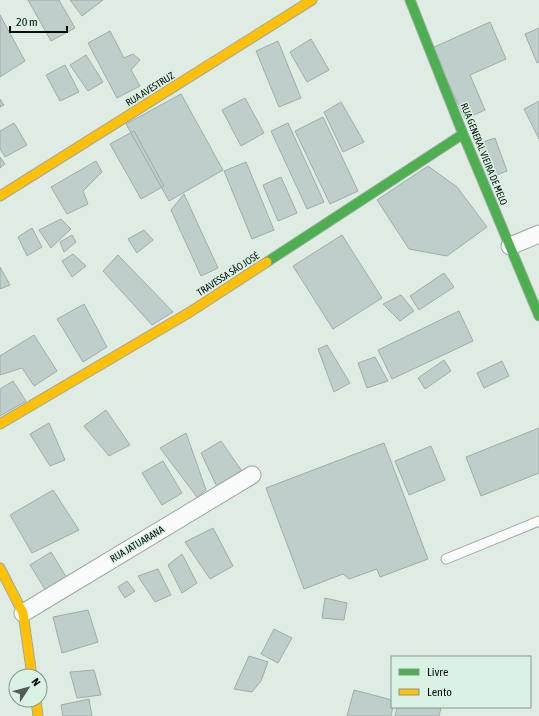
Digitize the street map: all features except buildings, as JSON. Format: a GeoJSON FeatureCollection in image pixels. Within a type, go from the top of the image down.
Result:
{"type":"FeatureCollection","features":[{"type":"Feature","properties":{"kind":"street","name":"RUA AVESTRUZ"},"geometry":{"type":"LineString","coordinates":[[0,196],[312,0]]}},
{"type":"Feature","properties":{"kind":"street","name":"RUA GENERAL VIEIRA DE MELO"},"geometry":{"type":"LineString","coordinates":[[410,0],[463,134],[539,316]]}},
{"type":"Feature","properties":{"kind":"street","name":"TRAVESSA SÃO JOSÉ"},"geometry":{"type":"LineString","coordinates":[[0,424],[190,312],[463,134]]}},
{"type":"Feature","properties":{"kind":"street"},"geometry":{"type":"LineString","coordinates":[[510,246],[539,234]]}},
{"type":"Feature","properties":{"kind":"street","name":"RUA JATUARANA"},"geometry":{"type":"LineString","coordinates":[[23,613],[252,475]]}},
{"type":"Feature","properties":{"kind":"street"},"geometry":{"type":"LineString","coordinates":[[0,568],[23,613],[31,668]]}},
{"type":"Feature","properties":{"kind":"lane"},"geometry":{"type":"LineString","coordinates":[[446,559],[539,521]]}},
{"type":"Feature","properties":{"kind":"traffic: fast"},"geometry":{"type":"LineString","coordinates":[[410,0],[463,134],[539,316]]}},
{"type":"Feature","properties":{"kind":"traffic: fast"},"geometry":{"type":"LineString","coordinates":[[267,262],[463,134]]}},
{"type":"Feature","properties":{"kind":"traffic: slow"},"geometry":{"type":"LineString","coordinates":[[0,196],[312,0]]}},
{"type":"Feature","properties":{"kind":"traffic: slow"},"geometry":{"type":"LineString","coordinates":[[0,424],[190,312],[267,262]]}},
{"type":"Feature","properties":{"kind":"traffic: slow"},"geometry":{"type":"LineString","coordinates":[[0,568],[23,613],[31,668]]}},
{"type":"Feature","properties":{"kind":"traffic: slow"},"geometry":{"type":"LineString","coordinates":[[37,708],[38,716]]}}]}
